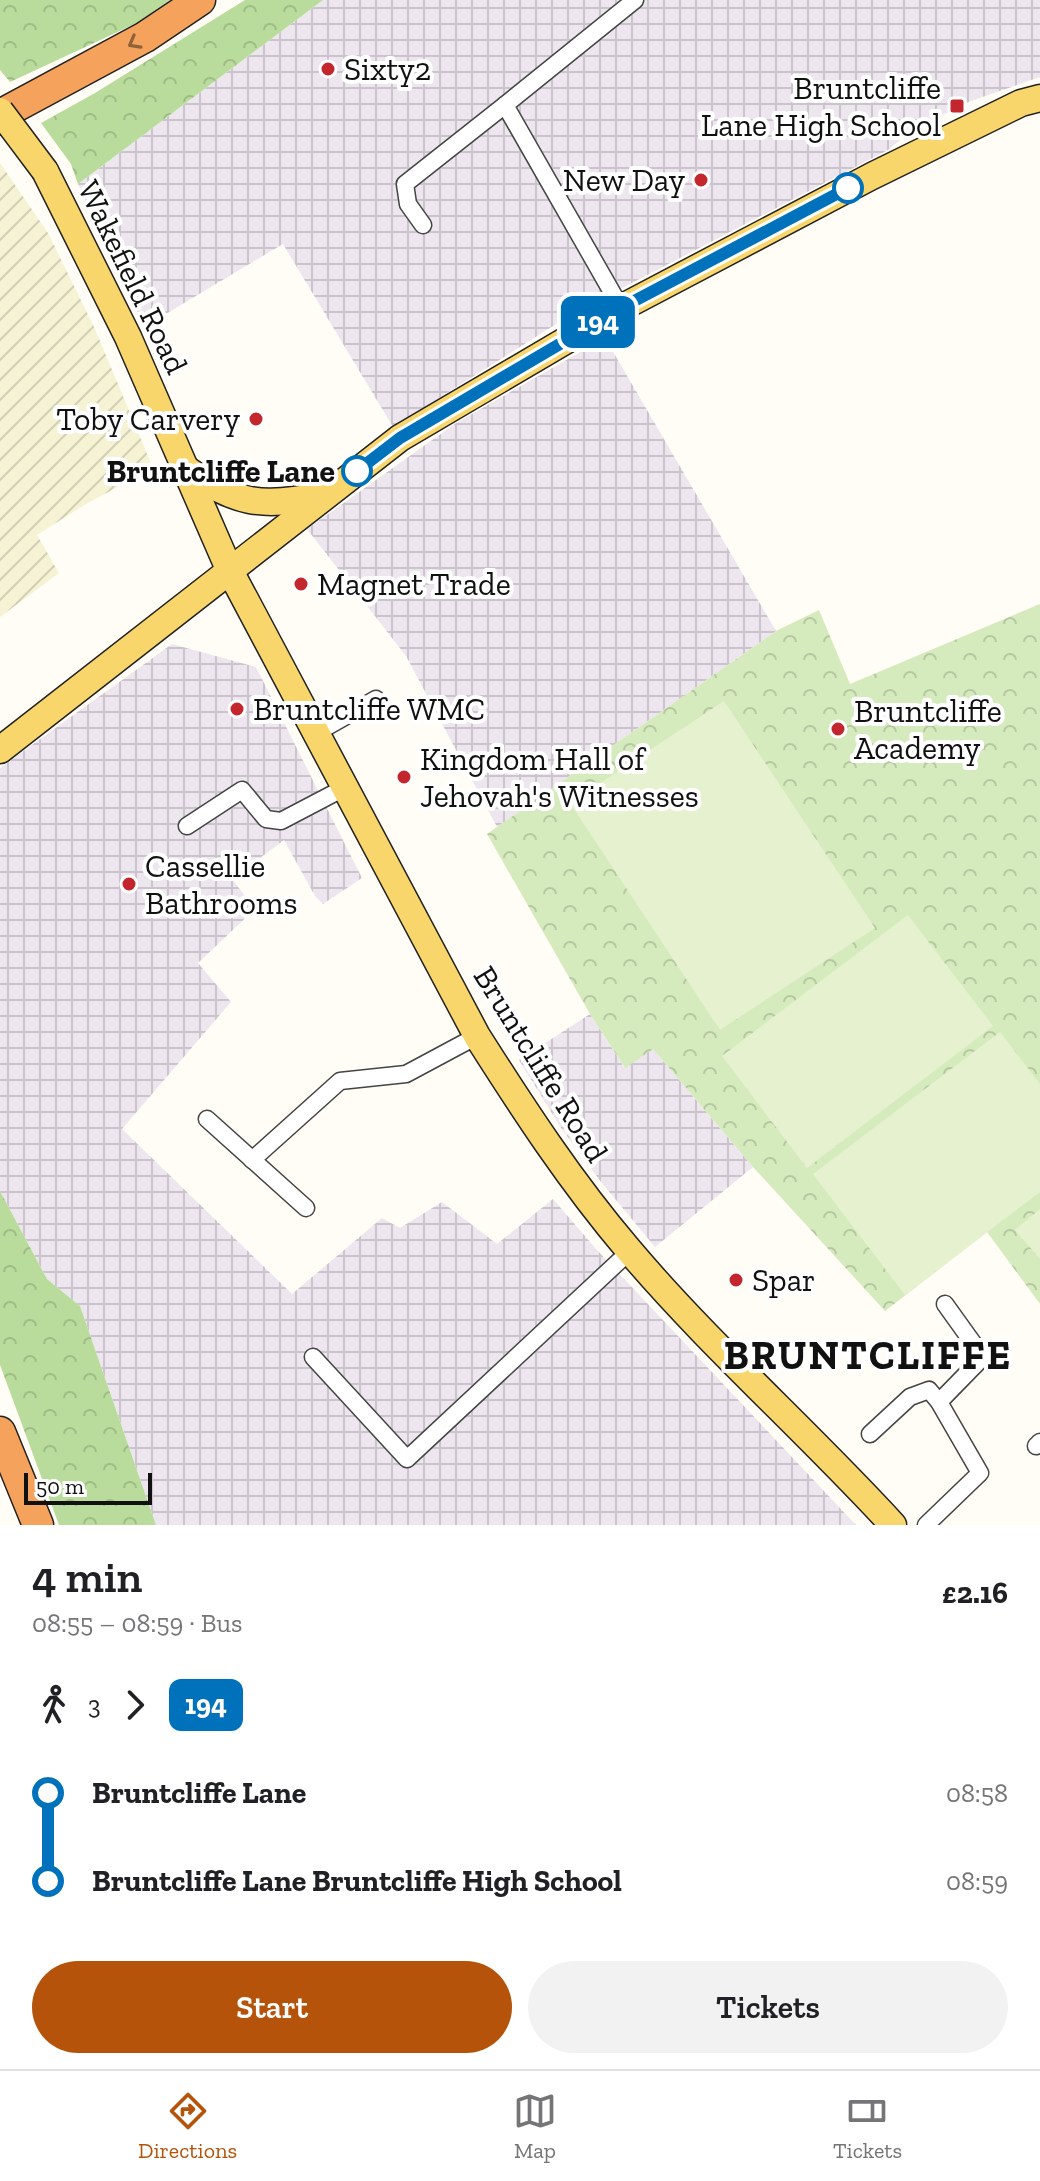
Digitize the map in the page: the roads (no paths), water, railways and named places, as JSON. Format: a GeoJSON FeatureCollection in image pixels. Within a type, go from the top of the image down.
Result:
{"type":"FeatureCollection","features":[{"type":"Feature","properties":{"kind":"highway"},"geometry":{"type":"LineString","coordinates":[[0,113],[145,37],[200,0]]}},
{"type":"Feature","properties":{"kind":"highway"},"geometry":{"type":"LineString","coordinates":[[0,1432],[38,1525]]}},
{"type":"Feature","properties":{"kind":"main road"},"geometry":{"type":"LineString","coordinates":[[0,750],[400,438],[621,308],[872,176],[1021,103],[1040,98]]}},
{"type":"Feature","properties":{"kind":"main road","name":"Wakefield Road"},"geometry":{"type":"LineString","coordinates":[[0,113],[45,171],[128,337],[229,569]]}},
{"type":"Feature","properties":{"kind":"main road"},"geometry":{"type":"LineString","coordinates":[[183,467],[213,488],[246,500],[267,503],[295,501],[326,494]]}},
{"type":"Feature","properties":{"kind":"main road","name":"Bruntcliffe Road"},"geometry":{"type":"LineString","coordinates":[[229,569],[477,1036],[562,1167],[630,1251],[886,1523]]}},
{"type":"Feature","properties":{"kind":"street"},"geometry":{"type":"LineString","coordinates":[[423,225],[408,204],[405,184],[635,0]]}},
{"type":"Feature","properties":{"kind":"street"},"geometry":{"type":"LineString","coordinates":[[505,105],[621,308]]}},
{"type":"Feature","properties":{"kind":"street"},"geometry":{"type":"LineString","coordinates":[[316,733],[376,699]]}},
{"type":"Feature","properties":{"kind":"street"},"geometry":{"type":"LineString","coordinates":[[187,826],[242,790],[266,819],[281,821],[344,788]]}},
{"type":"Feature","properties":{"kind":"street"},"geometry":{"type":"LineString","coordinates":[[252,1160],[340,1081],[406,1074],[477,1036]]}},
{"type":"Feature","properties":{"kind":"street"},"geometry":{"type":"LineString","coordinates":[[207,1119],[306,1208]]}},
{"type":"Feature","properties":{"kind":"street"},"geometry":{"type":"LineString","coordinates":[[313,1357],[407,1459],[630,1251]]}},
{"type":"Feature","properties":{"kind":"street"},"geometry":{"type":"LineString","coordinates":[[939,1402],[983,1357],[945,1304]]}},
{"type":"Feature","properties":{"kind":"street"},"geometry":{"type":"LineString","coordinates":[[870,1434],[910,1397],[929,1390],[939,1402],[980,1473],[926,1525]]}},
{"type":"Feature","properties":{"kind":"place","name":"Sixty2"},"geometry":{"type":"Point","coordinates":[328,69]}},
{"type":"Feature","properties":{"kind":"place","name":"Bruntcliffe Lane High School"},"geometry":{"type":"Point","coordinates":[957,106]}},
{"type":"Feature","properties":{"kind":"place","name":"New Day"},"geometry":{"type":"Point","coordinates":[701,180]}},
{"type":"Feature","properties":{"kind":"place","name":"Toby Carvery"},"geometry":{"type":"Point","coordinates":[256,419]}},
{"type":"Feature","properties":{"kind":"place","name":"Bruntcliffe Lane"},"geometry":{"type":"Point","coordinates":[357,471]}},
{"type":"Feature","properties":{"kind":"place","name":"Magnet Trade"},"geometry":{"type":"Point","coordinates":[301,584]}},
{"type":"Feature","properties":{"kind":"place","name":"Bruntcliffe WMC"},"geometry":{"type":"Point","coordinates":[237,709]}},
{"type":"Feature","properties":{"kind":"place","name":"Bruntcliffe Academy"},"geometry":{"type":"Point","coordinates":[838,729]}},
{"type":"Feature","properties":{"kind":"place","name":"Kingdom Hall of Jehovah's Witnesses"},"geometry":{"type":"Point","coordinates":[404,777]}},
{"type":"Feature","properties":{"kind":"place","name":"Cassellie Bathrooms"},"geometry":{"type":"Point","coordinates":[129,884]}},
{"type":"Feature","properties":{"kind":"place","name":"Spar"},"geometry":{"type":"Point","coordinates":[736,1280]}},
{"type":"Feature","properties":{"kind":"district","name":"BRUNTCLIFFE"},"geometry":{"type":"Point","coordinates":[868,1355]}}]}
